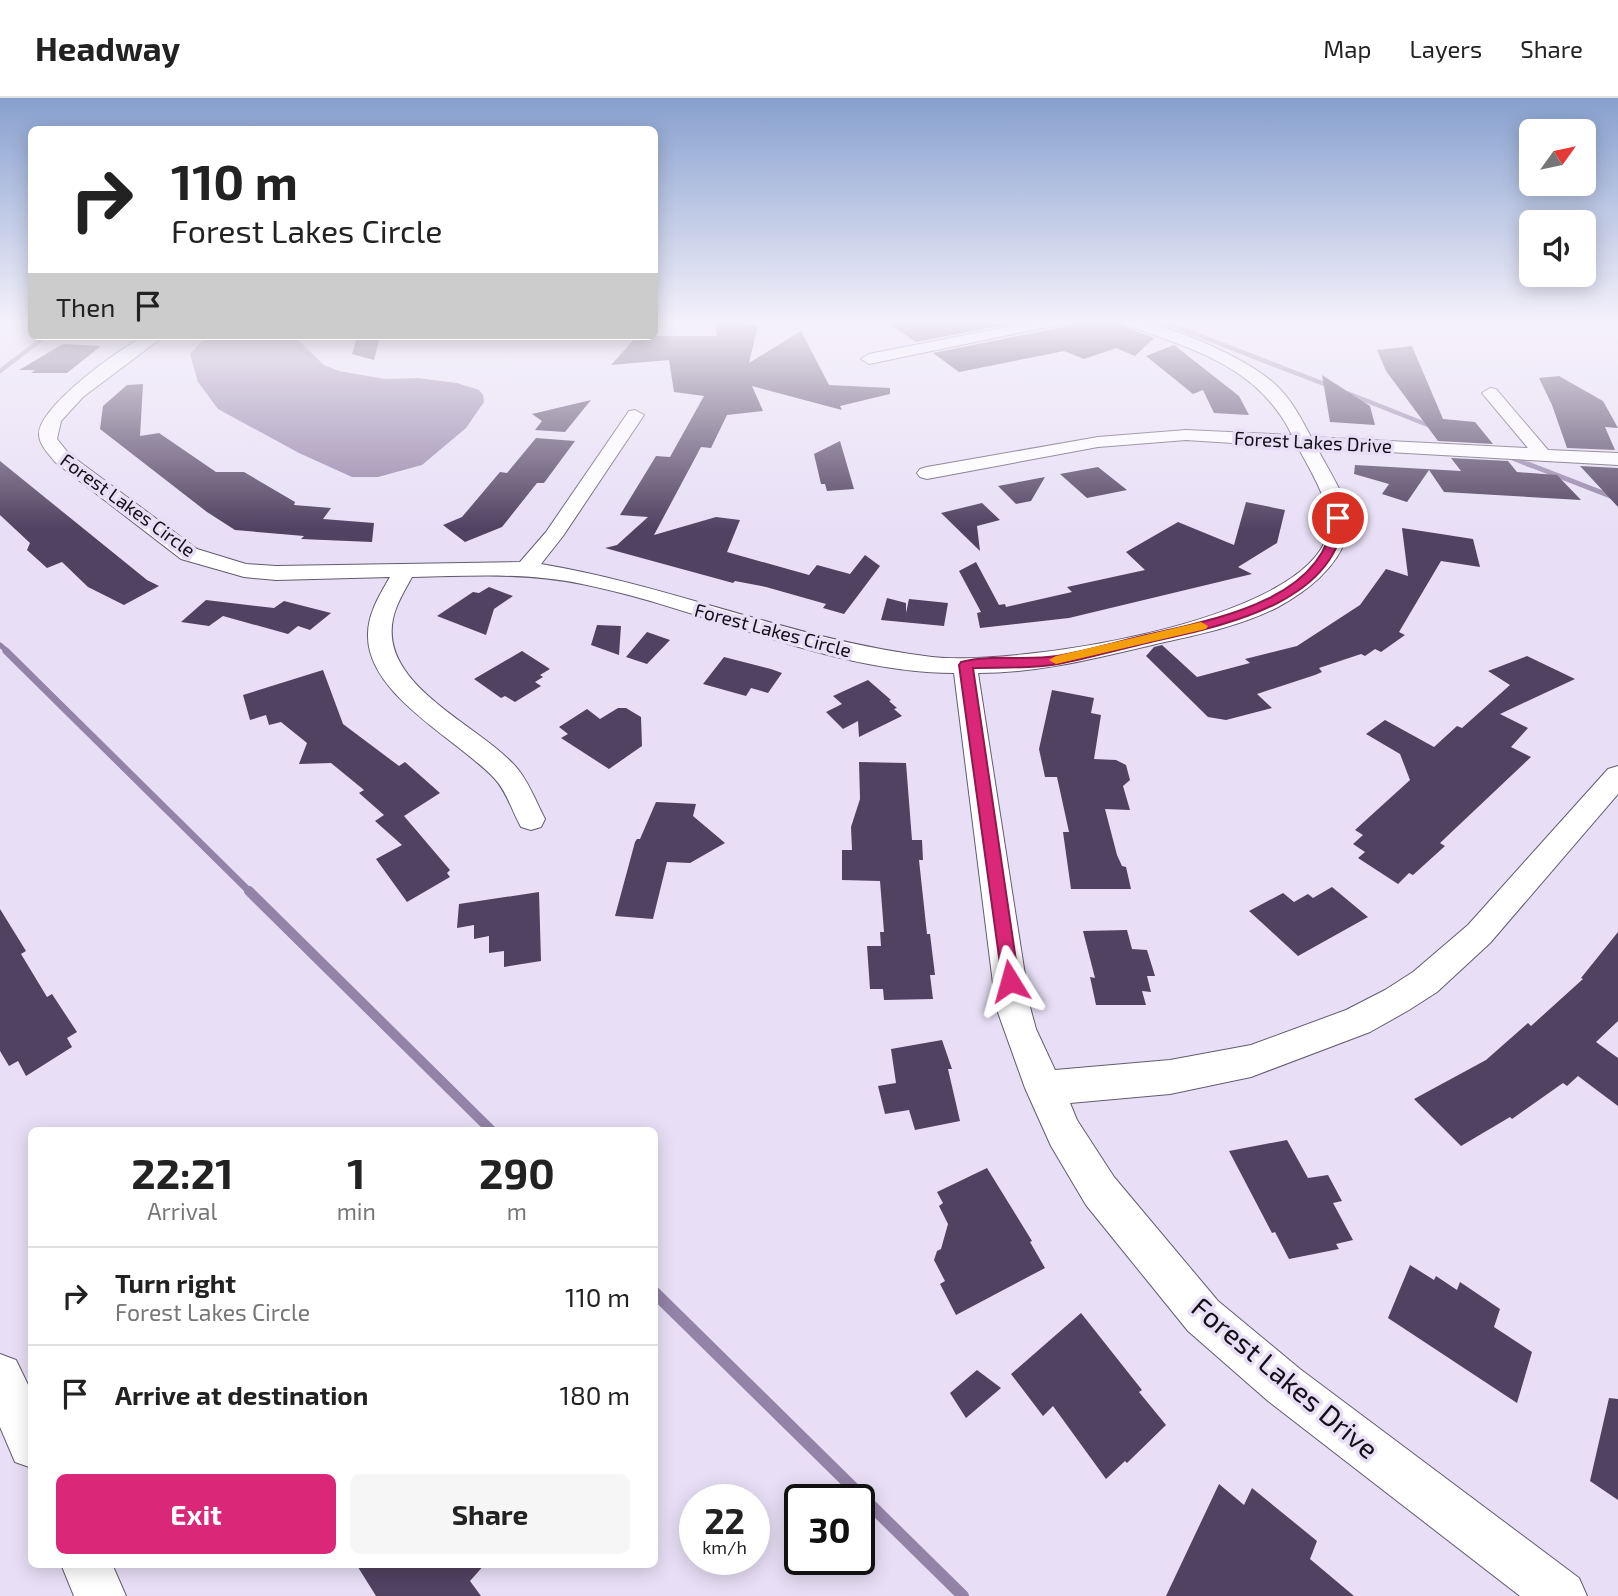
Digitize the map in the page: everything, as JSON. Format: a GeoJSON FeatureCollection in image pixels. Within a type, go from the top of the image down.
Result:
{"type":"FeatureCollection","features":[{"type":"Feature","properties":{"kind":"street","name":"Forest Lakes Circle"},"geometry":{"type":"LineString","coordinates":[[85,390],[52,417],[47,432],[50,445],[190,554],[219,564],[276,573],[526,568],[586,578],[852,652],[935,664],[965,665],[1056,660],[1212,624],[1252,611],[1284,594],[1316,571],[1337,536],[1338,518],[1332,496],[1305,442],[1283,402],[1270,390]]}},
{"type":"Feature","properties":{"kind":"street"},"geometry":{"type":"LineString","coordinates":[[1490,393],[1542,454]]}},
{"type":"Feature","properties":{"kind":"street"},"geometry":{"type":"LineString","coordinates":[[526,568],[552,536],[635,415]]}},
{"type":"Feature","properties":{"kind":"street","name":"Forest Lakes Drive"},"geometry":{"type":"LineString","coordinates":[[927,473],[1098,442],[1149,436],[1212,436],[1618,459]]}},
{"type":"Feature","properties":{"kind":"street"},"geometry":{"type":"LineString","coordinates":[[404,570],[383,604],[379,640],[388,665],[406,692],[508,775],[531,819]]}},
{"type":"Feature","properties":{"kind":"street","name":"Forest Lakes Drive"},"geometry":{"type":"LineString","coordinates":[[965,665],[1013,1007],[1019,1029],[1064,1133],[1100,1191],[1203,1316],[1284,1385],[1561,1596]]}},
{"type":"Feature","properties":{"kind":"street"},"geometry":{"type":"LineString","coordinates":[[1044,1088],[1170,1077],[1251,1061],[1358,1021],[1397,1000],[1425,982],[1479,934],[1618,776]]}},
{"type":"Feature","properties":{"kind":"street"},"geometry":{"type":"LineString","coordinates":[[0,1376],[28,1436]]}},
{"type":"Feature","properties":{"kind":"street"},"geometry":{"type":"LineString","coordinates":[[88,1568],[100,1596]]}},
{"type":"Feature","properties":{"kind":"shaded area"},"geometry":{"type":"Polygon","coordinates":[[[204,390],[479,390],[484,402],[466,428],[422,465],[378,477],[352,477],[299,453],[218,409],[204,390]]]}},
{"type":"Feature","properties":{"kind":"building"},"geometry":{"type":"Polygon","coordinates":[[[121,390],[143,390],[140,436],[159,433],[216,472],[244,472],[295,502],[294,505],[331,508],[323,519],[374,523],[372,542],[301,539],[304,536],[235,530],[207,512],[100,429],[103,406],[121,390]]]}},
{"type":"Feature","properties":{"kind":"building"},"geometry":{"type":"Polygon","coordinates":[[[674,390],[754,390],[763,411],[727,415],[711,448],[701,447],[654,535],[716,517],[740,520],[727,552],[809,575],[817,565],[850,574],[865,555],[880,566],[844,614],[823,608],[826,604],[766,587],[735,581],[733,583],[605,548],[617,545],[648,517],[620,515],[656,456],[670,457],[704,396],[674,390]]]}},
{"type":"Feature","properties":{"kind":"building"},"geometry":{"type":"Polygon","coordinates":[[[767,390],[890,390],[890,394],[840,406],[842,410],[767,390]]]}},
{"type":"Feature","properties":{"kind":"building"},"geometry":{"type":"Polygon","coordinates":[[[1188,390],[1231,390],[1239,396],[1249,415],[1214,413],[1203,390],[1193,394],[1188,390]]]}},
{"type":"Feature","properties":{"kind":"building"},"geometry":{"type":"Polygon","coordinates":[[[1325,390],[1345,390],[1370,406],[1375,425],[1330,422],[1325,390]]]}},
{"type":"Feature","properties":{"kind":"building"},"geometry":{"type":"Polygon","coordinates":[[[1400,390],[1431,390],[1443,419],[1475,422],[1493,444],[1438,441],[1400,390]]]}},
{"type":"Feature","properties":{"kind":"building"},"geometry":{"type":"Polygon","coordinates":[[[1545,390],[1583,390],[1603,401],[1618,428],[1605,427],[1615,450],[1567,448],[1545,390]]]}},
{"type":"Feature","properties":{"kind":"building"},"geometry":{"type":"Polygon","coordinates":[[[591,400],[565,432],[535,430],[542,421],[532,414],[591,400]]]}},
{"type":"Feature","properties":{"kind":"building"},"geometry":{"type":"Polygon","coordinates":[[[536,438],[575,441],[544,483],[537,483],[502,527],[465,542],[443,525],[462,517],[500,472],[507,473],[536,438]]]}},
{"type":"Feature","properties":{"kind":"building"},"geometry":{"type":"Polygon","coordinates":[[[840,441],[854,489],[827,491],[825,484],[821,484],[814,454],[840,441]]]}},
{"type":"Feature","properties":{"kind":"building"},"geometry":{"type":"Polygon","coordinates":[[[1451,458],[1508,461],[1517,472],[1557,475],[1581,500],[1444,492],[1429,470],[1407,502],[1382,494],[1389,484],[1354,474],[1355,465],[1461,471],[1451,458]]]}},
{"type":"Feature","properties":{"kind":"building"},"geometry":{"type":"Polygon","coordinates":[[[0,461],[147,580],[159,586],[124,605],[88,587],[62,562],[47,568],[27,550],[30,543],[0,515],[0,461]]]}},
{"type":"Feature","properties":{"kind":"building"},"geometry":{"type":"Polygon","coordinates":[[[1580,466],[1618,468],[1618,507],[1580,466]]]}},
{"type":"Feature","properties":{"kind":"building"},"geometry":{"type":"Polygon","coordinates":[[[1098,467],[1127,490],[1087,498],[1060,474],[1098,467]]]}},
{"type":"Feature","properties":{"kind":"building"},"geometry":{"type":"Polygon","coordinates":[[[1045,477],[1031,501],[1016,504],[998,486],[1045,477]]]}},
{"type":"Feature","properties":{"kind":"building"},"geometry":{"type":"Polygon","coordinates":[[[1246,502],[1285,510],[1277,543],[1238,567],[1252,574],[1069,618],[980,628],[977,613],[981,612],[959,571],[976,562],[999,605],[1005,604],[1006,607],[1072,592],[1067,587],[1145,570],[1126,552],[1178,522],[1234,545],[1246,502]]]}},
{"type":"Feature","properties":{"kind":"building"},"geometry":{"type":"Polygon","coordinates":[[[982,503],[1000,520],[977,526],[980,551],[941,513],[982,503]]]}},
{"type":"Feature","properties":{"kind":"building"},"geometry":{"type":"Polygon","coordinates":[[[1402,528],[1473,539],[1480,567],[1441,561],[1399,632],[1405,635],[1381,652],[1375,649],[1365,656],[1361,654],[1319,668],[1322,672],[1257,694],[1272,708],[1226,720],[1208,717],[1146,656],[1154,647],[1162,645],[1197,677],[1250,663],[1245,659],[1297,646],[1360,605],[1386,569],[1408,576],[1402,528]]]}},
{"type":"Feature","properties":{"kind":"building"},"geometry":{"type":"Polygon","coordinates":[[[489,587],[513,596],[494,609],[486,635],[437,616],[473,592],[479,593],[489,587]]]}},
{"type":"Feature","properties":{"kind":"building"},"geometry":{"type":"Polygon","coordinates":[[[887,598],[906,603],[906,613],[909,599],[948,603],[944,626],[881,620],[887,598]]]}},
{"type":"Feature","properties":{"kind":"building"},"geometry":{"type":"Polygon","coordinates":[[[206,600],[274,608],[284,601],[331,613],[310,630],[298,626],[288,634],[223,616],[209,626],[181,622],[206,600]]]}},
{"type":"Feature","properties":{"kind":"building"},"geometry":{"type":"Polygon","coordinates":[[[597,625],[621,626],[619,655],[591,645],[597,625]]]}},
{"type":"Feature","properties":{"kind":"building"},"geometry":{"type":"Polygon","coordinates":[[[647,632],[670,640],[647,664],[626,657],[647,632]]]}},
{"type":"Feature","properties":{"kind":"building"},"geometry":{"type":"Polygon","coordinates":[[[522,651],[550,669],[535,682],[541,686],[515,702],[505,696],[501,698],[474,679],[522,651]]]}},
{"type":"Feature","properties":{"kind":"building"},"geometry":{"type":"Polygon","coordinates":[[[1527,656],[1575,679],[1500,714],[1528,728],[1511,747],[1531,757],[1440,843],[1445,846],[1413,875],[1409,873],[1398,884],[1358,858],[1365,852],[1353,844],[1363,835],[1355,830],[1410,780],[1400,754],[1366,734],[1385,720],[1434,747],[1457,726],[1462,728],[1510,685],[1488,671],[1527,656]]]}},
{"type":"Feature","properties":{"kind":"building"},"geometry":{"type":"Polygon","coordinates":[[[724,657],[782,673],[768,693],[751,688],[746,696],[703,684],[724,657]]]}},
{"type":"Feature","properties":{"kind":"building"},"geometry":{"type":"Polygon","coordinates":[[[323,670],[343,724],[399,766],[405,762],[440,793],[404,816],[450,870],[447,873],[450,877],[407,902],[376,859],[402,845],[375,821],[384,815],[359,793],[364,790],[331,763],[299,764],[307,743],[281,722],[269,725],[266,715],[250,720],[243,695],[323,670]]]}},
{"type":"Feature","properties":{"kind":"building"},"geometry":{"type":"Polygon","coordinates":[[[868,680],[891,700],[889,701],[897,708],[894,709],[902,716],[859,737],[858,721],[843,729],[826,712],[842,704],[833,696],[868,680]]]}},
{"type":"Feature","properties":{"kind":"building"},"geometry":{"type":"Polygon","coordinates":[[[1052,690],[1094,698],[1091,713],[1101,715],[1094,759],[1116,760],[1126,765],[1130,780],[1123,786],[1130,810],[1105,809],[1117,855],[1122,866],[1126,867],[1131,889],[1071,889],[1063,832],[1069,832],[1057,777],[1045,777],[1039,749],[1052,690]]]}},
{"type":"Feature","properties":{"kind":"building"},"geometry":{"type":"Polygon","coordinates":[[[618,708],[626,708],[641,717],[642,746],[609,769],[561,738],[568,734],[559,727],[587,709],[600,719],[618,708]]]}},
{"type":"Feature","properties":{"kind":"building"},"geometry":{"type":"Polygon","coordinates":[[[859,762],[906,763],[912,840],[922,840],[923,860],[919,860],[927,934],[930,934],[935,975],[930,975],[933,999],[884,1000],[883,989],[870,989],[867,946],[881,946],[880,932],[884,932],[880,881],[842,880],[842,850],[852,850],[851,827],[860,799],[859,762]]]}},
{"type":"Feature","properties":{"kind":"building"},"geometry":{"type":"Polygon","coordinates":[[[656,802],[696,804],[693,816],[725,843],[690,863],[667,862],[653,919],[615,916],[635,842],[640,839],[656,802]]]}},
{"type":"Feature","properties":{"kind":"building"},"geometry":{"type":"Polygon","coordinates":[[[1332,887],[1368,917],[1298,956],[1249,911],[1283,893],[1294,902],[1308,894],[1313,898],[1332,887]]]}},
{"type":"Feature","properties":{"kind":"building"},"geometry":{"type":"Polygon","coordinates":[[[539,892],[541,961],[504,967],[504,951],[489,953],[489,936],[474,939],[474,925],[457,928],[459,904],[539,892]]]}},
{"type":"Feature","properties":{"kind":"building"},"geometry":{"type":"Polygon","coordinates":[[[0,909],[26,951],[21,954],[47,997],[52,994],[77,1032],[67,1038],[72,1047],[26,1076],[18,1061],[9,1066],[0,1051],[0,909]]]}},
{"type":"Feature","properties":{"kind":"building"},"geometry":{"type":"Polygon","coordinates":[[[1127,930],[1132,949],[1147,950],[1155,976],[1147,976],[1151,992],[1142,991],[1146,1005],[1096,1005],[1090,977],[1095,978],[1083,931],[1127,930]]]}},
{"type":"Feature","properties":{"kind":"building"},"geometry":{"type":"Polygon","coordinates":[[[1618,932],[1618,1021],[1596,1042],[1618,1058],[1618,1106],[1578,1076],[1567,1086],[1563,1083],[1512,1119],[1510,1117],[1461,1146],[1414,1099],[1486,1060],[1528,1023],[1531,1026],[1583,979],[1581,978],[1618,932]]]}},
{"type":"Feature","properties":{"kind":"building"},"geometry":{"type":"Polygon","coordinates":[[[942,1040],[952,1069],[948,1069],[960,1121],[915,1130],[909,1110],[885,1114],[878,1086],[896,1083],[891,1049],[942,1040]]]}},
{"type":"Feature","properties":{"kind":"building"},"geometry":{"type":"Polygon","coordinates":[[[1287,1140],[1308,1178],[1328,1175],[1342,1201],[1333,1203],[1353,1240],[1336,1244],[1339,1249],[1289,1259],[1275,1232],[1272,1233],[1229,1151],[1287,1140]]]}},
{"type":"Feature","properties":{"kind":"building"},"geometry":{"type":"Polygon","coordinates":[[[987,1168],[1032,1241],[1030,1242],[1045,1268],[956,1315],[940,1284],[945,1281],[934,1260],[937,1251],[941,1249],[948,1224],[939,1206],[943,1203],[937,1192],[987,1168]]]}},
{"type":"Feature","properties":{"kind":"building"},"geometry":{"type":"Polygon","coordinates":[[[1410,1265],[1434,1280],[1436,1276],[1457,1290],[1460,1282],[1500,1309],[1494,1327],[1532,1352],[1517,1403],[1388,1318],[1410,1265]]]}},
{"type":"Feature","properties":{"kind":"building"},"geometry":{"type":"Polygon","coordinates":[[[1081,1313],[1166,1425],[1127,1463],[1125,1461],[1106,1479],[1053,1406],[1043,1416],[1011,1374],[1081,1313]]]}},
{"type":"Feature","properties":{"kind":"building"},"geometry":{"type":"Polygon","coordinates":[[[977,1370],[1001,1388],[966,1418],[950,1393],[977,1370]]]}},
{"type":"Feature","properties":{"kind":"building"},"geometry":{"type":"Polygon","coordinates":[[[1609,1398],[1618,1399],[1618,1500],[1590,1481],[1609,1398]]]}},
{"type":"Feature","properties":{"kind":"building"},"geometry":{"type":"Polygon","coordinates":[[[1219,1484],[1244,1505],[1252,1488],[1317,1541],[1310,1559],[1354,1596],[1166,1596],[1219,1484]]]}},
{"type":"Feature","properties":{"kind":"building"},"geometry":{"type":"Polygon","coordinates":[[[358,1568],[481,1568],[470,1581],[481,1596],[376,1596],[358,1568]]]}},
{"type":"Feature","properties":{"kind":"waterway"},"geometry":{"type":"LineString","coordinates":[[1347,393],[1433,427]]}},
{"type":"Feature","properties":{"kind":"waterway"},"geometry":{"type":"LineString","coordinates":[[1507,456],[1532,466]]}},
{"type":"Feature","properties":{"kind":"waterway"},"geometry":{"type":"LineString","coordinates":[[1528,464],[1618,499]]}},
{"type":"Feature","properties":{"kind":"waterway"},"geometry":{"type":"LineString","coordinates":[[0,645],[8,652]]}},
{"type":"Feature","properties":{"kind":"waterway"},"geometry":{"type":"LineString","coordinates":[[6,651],[250,892]]}},
{"type":"Feature","properties":{"kind":"waterway"},"geometry":{"type":"LineString","coordinates":[[249,891],[488,1127]]}},
{"type":"Feature","properties":{"kind":"waterway"},"geometry":{"type":"LineString","coordinates":[[658,1296],[963,1596]]}},
{"type":"Feature","properties":{"kind":"slow traffic"},"geometry":{"type":"LineString","coordinates":[[1056,660],[1201,626]]}},
{"type":"Feature","properties":{"kind":"route"},"geometry":{"type":"LineString","coordinates":[[1010,981],[965,665],[1056,660],[1212,624],[1252,611],[1270,603],[1316,571],[1337,536],[1338,518]]}}]}
